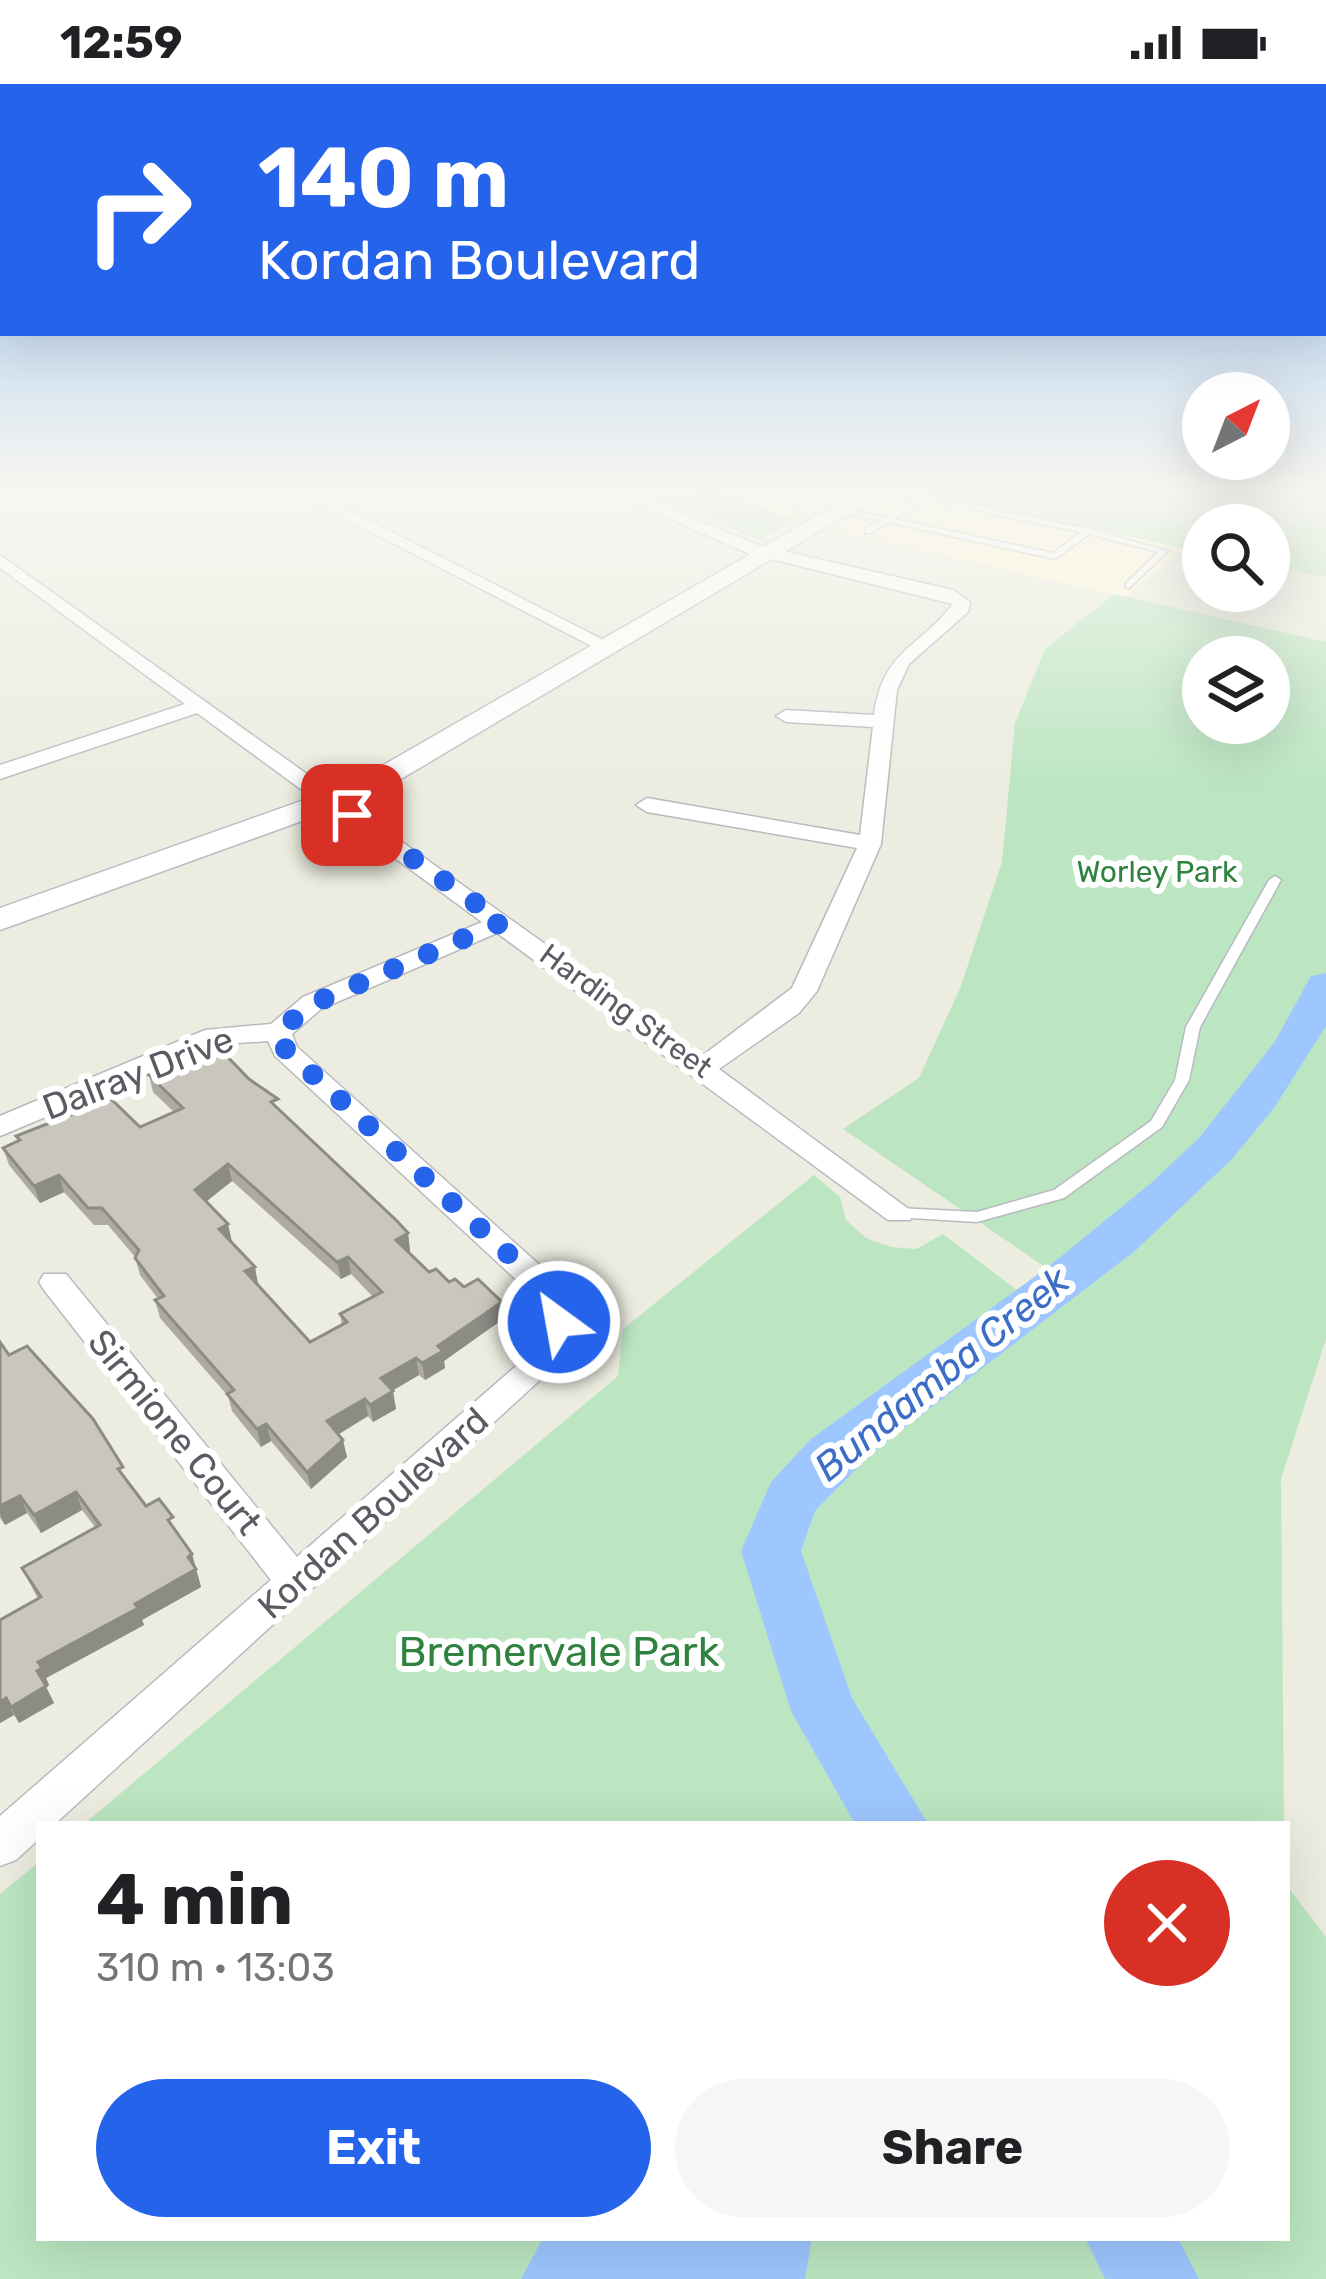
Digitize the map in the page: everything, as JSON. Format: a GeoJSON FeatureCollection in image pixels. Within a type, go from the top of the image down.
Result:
{"type":"FeatureCollection","features":[{"type":"Feature","properties":{"kind":"main road"},"geometry":{"type":"LineString","coordinates":[[0,920],[334,801],[409,766],[710,588]]}},
{"type":"Feature","properties":{"kind":"street","name":"Harding Street"},"geometry":{"type":"LineString","coordinates":[[34,588],[704,1066],[899,1213]]}},
{"type":"Feature","properties":{"kind":"street"},"geometry":{"type":"LineString","coordinates":[[491,588],[610,649]]}},
{"type":"Feature","properties":{"kind":"street"},"geometry":{"type":"LineString","coordinates":[[704,1066],[790,1007],[804,991],[870,844],[887,690],[902,661],[962,608],[961,602],[947,594],[923,588]]}},
{"type":"Feature","properties":{"kind":"street"},"geometry":{"type":"LineString","coordinates":[[0,773],[57,750],[202,705]]}},
{"type":"Feature","properties":{"kind":"street"},"geometry":{"type":"LineString","coordinates":[[786,716],[882,722]]}},
{"type":"Feature","properties":{"kind":"street"},"geometry":{"type":"LineString","coordinates":[[647,806],[870,844]]}},
{"type":"Feature","properties":{"kind":"street"},"geometry":{"type":"LineString","coordinates":[[278,1032],[312,1004],[502,922]]}},
{"type":"Feature","properties":{"kind":"street","name":"Dalray Drive"},"geometry":{"type":"LineString","coordinates":[[0,1127],[215,1036],[278,1032]]}},
{"type":"Feature","properties":{"kind":"street","name":"Kordan Boulevard"},"geometry":{"type":"LineString","coordinates":[[0,1845],[547,1358],[559,1322],[553,1295],[286,1050],[278,1032]]}},
{"type":"Feature","properties":{"kind":"street","name":"Sirmione Court"},"geometry":{"type":"LineString","coordinates":[[55,1282],[295,1582]]}},
{"type":"Feature","properties":{"kind":"lane"},"geometry":{"type":"LineString","coordinates":[[899,1213],[977,1217],[1059,1194],[1157,1124],[1182,1080],[1193,1027],[1275,880]]}},
{"type":"Feature","properties":{"kind":"shaded area"},"geometry":{"type":"Polygon","coordinates":[[[1089,588],[1136,588],[1126,597],[1089,588]]]}},
{"type":"Feature","properties":{"kind":"green space"},"geometry":{"type":"Polygon","coordinates":[[[1114,594],[1326,642],[1326,1339],[1281,1479],[1284,1821],[88,1821],[618,1376],[623,1329],[814,1175],[840,1197],[846,1220],[866,1238],[916,1249],[943,1234],[1022,1294],[1048,1269],[843,1129],[919,1078],[961,986],[1002,862],[1015,723],[1045,649],[1114,594]]]}},
{"type":"Feature","properties":{"kind":"green space"},"geometry":{"type":"Polygon","coordinates":[[[36,1864],[36,2241],[1290,2241],[1290,1890],[1326,1937],[1326,2279],[0,2279],[0,1894],[36,1864]]]}},
{"type":"Feature","properties":{"kind":"water"},"geometry":{"type":"Polygon","coordinates":[[[541,2241],[811,2241],[805,2279],[521,2279],[541,2241]]]}},
{"type":"Feature","properties":{"kind":"building"},"geometry":{"type":"Polygon","coordinates":[[[217,1046],[249,1079],[278,1099],[271,1102],[397,1221],[408,1233],[396,1240],[429,1272],[436,1269],[449,1282],[455,1279],[464,1287],[478,1279],[502,1302],[438,1346],[443,1351],[422,1363],[416,1358],[381,1378],[393,1391],[370,1405],[365,1399],[327,1421],[343,1440],[307,1472],[266,1424],[257,1429],[227,1394],[234,1390],[155,1300],[164,1296],[135,1258],[139,1250],[102,1208],[88,1208],[59,1175],[34,1186],[3,1148],[20,1140],[16,1136],[111,1099],[140,1127],[183,1108],[149,1075],[217,1046]],[[228,1164],[195,1190],[228,1224],[219,1229],[255,1267],[245,1271],[310,1342],[347,1322],[340,1314],[382,1292],[348,1257],[337,1262],[228,1164]]]}},
{"type":"Feature","properties":{"kind":"building"},"geometry":{"type":"Polygon","coordinates":[[[0,1342],[9,1355],[27,1346],[93,1419],[123,1467],[118,1469],[146,1506],[159,1499],[173,1517],[168,1520],[192,1554],[188,1557],[196,1569],[135,1604],[138,1608],[38,1662],[42,1668],[37,1671],[46,1686],[11,1707],[6,1698],[0,1702],[0,1620],[41,1597],[22,1568],[100,1525],[76,1492],[34,1515],[20,1496],[0,1506],[0,1342]]]}},
{"type":"Feature","properties":{"kind":"waterway","name":"Bundamba Creek"},"geometry":{"type":"LineString","coordinates":[[891,1821],[824,1711],[771,1551],[788,1505],[831,1454],[1066,1280],[1168,1195],[1258,1098],[1295,1044],[1326,985]]}},
{"type":"Feature","properties":{"kind":"waterway","name":"Bundamba Creek"},"geometry":{"type":"LineString","coordinates":[[1129,2241],[1156,2279]]}},
{"type":"Feature","properties":{"kind":"route"},"geometry":{"type":"LineString","coordinates":[[352,815],[502,922],[312,1004],[278,1032],[286,1050],[553,1295],[559,1322]]}},
{"type":"Feature","properties":{"kind":"park label","name":"Worley Park"},"geometry":{"type":"Point","coordinates":[1157,872]}},
{"type":"Feature","properties":{"kind":"park label","name":"Bremervale Park"},"geometry":{"type":"Point","coordinates":[559,1652]}}]}
